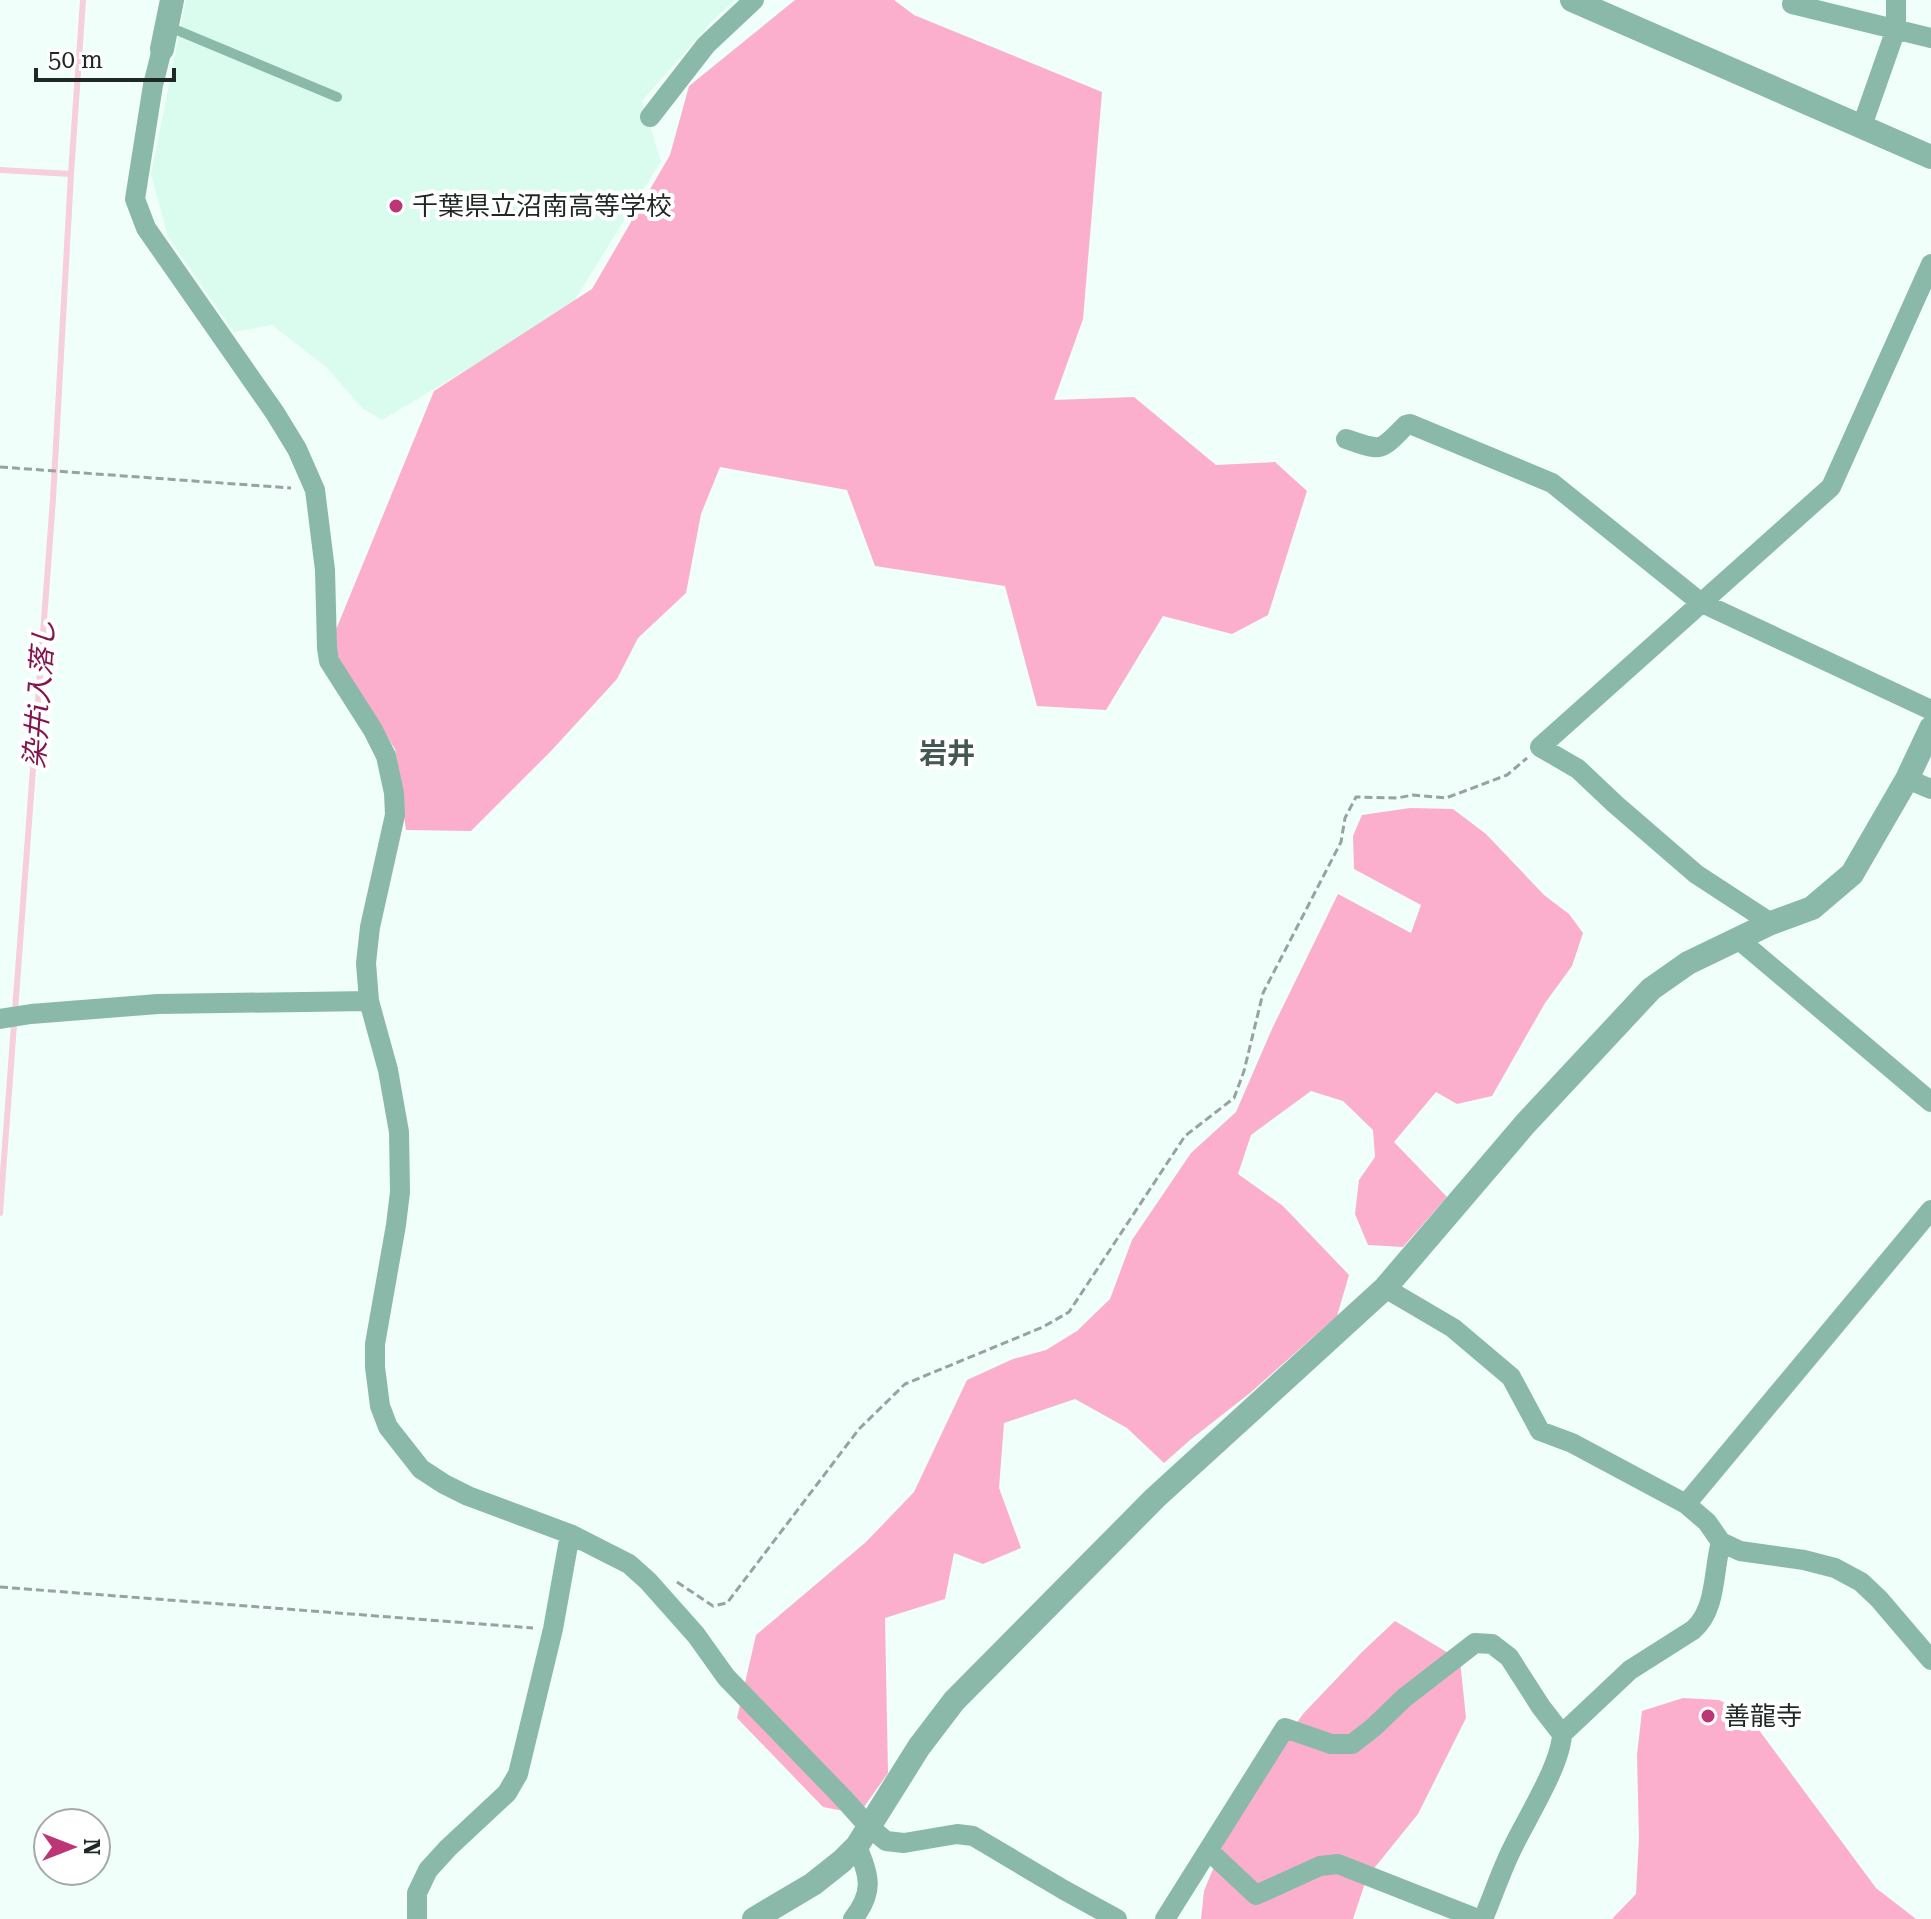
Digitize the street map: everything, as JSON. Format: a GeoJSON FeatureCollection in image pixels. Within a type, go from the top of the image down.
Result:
{"type":"FeatureCollection","features":[{"type":"Feature","properties":{"kind":"street"},"geometry":{"type":"LineString","coordinates":[[172,0],[153,85],[135,199],[146,228],[275,413],[297,449],[315,490],[325,570],[329,661],[386,756],[394,793],[395,815],[370,927],[366,963],[369,1001],[388,1070],[399,1132],[400,1161],[396,1225],[375,1344],[380,1406],[388,1427],[421,1469],[468,1496],[570,1534],[629,1564],[648,1581],[696,1635],[726,1677],[845,1800],[863,1836],[868,1875],[867,1896],[853,1919]]}},
{"type":"Feature","properties":{"kind":"street"},"geometry":{"type":"LineString","coordinates":[[650,117],[706,45],[754,0]]}},
{"type":"Feature","properties":{"kind":"street"},"geometry":{"type":"LineString","coordinates":[[1572,0],[1931,157]]}},
{"type":"Feature","properties":{"kind":"street"},"geometry":{"type":"LineString","coordinates":[[1793,0],[1792,4],[1931,38]]}},
{"type":"Feature","properties":{"kind":"street"},"geometry":{"type":"LineString","coordinates":[[1862,126],[1896,29],[1896,0]]}},
{"type":"Feature","properties":{"kind":"street"},"geometry":{"type":"LineString","coordinates":[[1771,923],[1696,874],[1578,769],[1540,747],[1831,487],[1931,264]]}},
{"type":"Feature","properties":{"kind":"street"},"geometry":{"type":"LineString","coordinates":[[1346,439],[1375,449],[1381,448],[1410,424],[1552,483],[1700,602],[1931,710]]}},
{"type":"Feature","properties":{"kind":"street"},"geometry":{"type":"LineString","coordinates":[[755,1919],[813,1884],[842,1861],[863,1836],[919,1747],[954,1701],[1155,1498],[1385,1288],[1526,1123],[1651,989],[1688,963],[1737,938],[1812,908],[1852,874],[1907,779],[1931,728]]}},
{"type":"Feature","properties":{"kind":"street"},"geometry":{"type":"LineString","coordinates":[[1907,779],[1931,789]]}},
{"type":"Feature","properties":{"kind":"street"},"geometry":{"type":"LineString","coordinates":[[1737,938],[1931,1102]]}},
{"type":"Feature","properties":{"kind":"street"},"geometry":{"type":"LineString","coordinates":[[0,1019],[158,1004],[369,1001]]}},
{"type":"Feature","properties":{"kind":"street"},"geometry":{"type":"LineString","coordinates":[[1686,1504],[1931,1210]]}},
{"type":"Feature","properties":{"kind":"street"},"geometry":{"type":"LineString","coordinates":[[1385,1288],[1453,1328],[1511,1377],[1540,1431],[1572,1443],[1686,1504],[1707,1522],[1721,1542],[1740,1551],[1814,1562],[1835,1568],[1861,1582],[1931,1660]]}},
{"type":"Feature","properties":{"kind":"street"},"geometry":{"type":"LineString","coordinates":[[417,1919],[417,1893],[428,1870],[507,1793],[518,1774],[553,1629],[570,1534]]}},
{"type":"Feature","properties":{"kind":"street"},"geometry":{"type":"LineString","coordinates":[[1209,1851],[1256,1895],[1320,1866],[1338,1864],[1481,1919],[1510,1852],[1544,1787],[1562,1734],[1630,1670],[1701,1623],[1709,1605],[1721,1542]]}},
{"type":"Feature","properties":{"kind":"street"},"geometry":{"type":"LineString","coordinates":[[1165,1919],[1285,1728],[1331,1744],[1352,1744],[1404,1698],[1475,1643],[1492,1644],[1509,1657],[1562,1734]]}},
{"type":"Feature","properties":{"kind":"street"},"geometry":{"type":"LineString","coordinates":[[863,1836],[904,1843],[957,1834],[973,1836],[1117,1919]]}},
{"type":"Feature","properties":{"kind":"lane"},"geometry":{"type":"LineString","coordinates":[[165,38],[337,97]]}},
{"type":"Feature","properties":{"kind":"path"},"geometry":{"type":"LineString","coordinates":[[0,467],[315,490]]}},
{"type":"Feature","properties":{"kind":"path"},"geometry":{"type":"LineString","coordinates":[[668,1579],[681,1584],[713,1606],[727,1603],[859,1429],[905,1384],[1043,1327],[1069,1312],[1185,1136],[1234,1098],[1244,1071],[1263,993],[1341,842],[1345,818],[1356,797],[1397,798],[1413,795],[1446,798],[1507,775],[1540,747]]}},
{"type":"Feature","properties":{"kind":"path"},"geometry":{"type":"LineString","coordinates":[[0,1587],[553,1629]]}},
{"type":"Feature","properties":{"kind":"shaded area","name":"千葉県立沼南高等学校"},"geometry":{"type":"Polygon","coordinates":[[[186,0],[735,0],[713,20],[642,101],[661,161],[569,309],[382,420],[362,408],[326,367],[272,325],[234,332],[168,237],[151,174],[186,0]]]}},
{"type":"Feature","properties":{"kind":"shaded area"},"geometry":{"type":"Polygon","coordinates":[[[795,0],[894,0],[914,15],[1102,92],[1083,319],[1054,400],[1134,397],[1216,465],[1275,462],[1307,491],[1268,615],[1232,634],[1163,616],[1106,710],[1037,706],[1005,586],[875,566],[847,490],[720,467],[701,514],[686,593],[638,638],[617,679],[471,831],[406,830],[395,749],[336,656],[335,632],[434,391],[592,289],[670,155],[689,86],[795,0]]]}},
{"type":"Feature","properties":{"kind":"shaded area"},"geometry":{"type":"Polygon","coordinates":[[[1410,808],[1453,809],[1486,834],[1544,895],[1569,914],[1583,933],[1572,966],[1545,1003],[1492,1096],[1457,1104],[1436,1092],[1394,1142],[1447,1197],[1403,1247],[1368,1245],[1355,1214],[1359,1180],[1375,1157],[1373,1130],[1343,1101],[1311,1091],[1251,1135],[1238,1174],[1283,1206],[1349,1275],[1337,1316],[1164,1463],[1127,1428],[1075,1399],[1004,1423],[999,1488],[1021,1548],[983,1564],[954,1553],[945,1599],[885,1618],[888,1773],[859,1814],[823,1807],[737,1718],[756,1635],[866,1542],[914,1492],[967,1380],[1013,1359],[1046,1350],[1077,1331],[1110,1299],[1132,1240],[1191,1153],[1236,1112],[1272,1029],[1338,894],[1411,933],[1421,905],[1354,869],[1353,836],[1362,815],[1410,808]]]}},
{"type":"Feature","properties":{"kind":"shaded area"},"geometry":{"type":"Polygon","coordinates":[[[1395,1621],[1460,1660],[1466,1718],[1418,1814],[1367,1877],[1353,1919],[1201,1919],[1204,1891],[1240,1803],[1303,1714],[1395,1621]]]}},
{"type":"Feature","properties":{"kind":"shaded area"},"geometry":{"type":"Polygon","coordinates":[[[1683,1698],[1719,1700],[1747,1714],[1876,1888],[1916,1919],[1612,1919],[1636,1894],[1639,1838],[1637,1755],[1642,1711],[1683,1698]]]}},
{"type":"Feature","properties":{"kind":"waterway","name":"染井i入落し"},"geometry":{"type":"LineString","coordinates":[[0,1213],[53,499],[83,0]]}},
{"type":"Feature","properties":{"kind":"waterway"},"geometry":{"type":"LineString","coordinates":[[0,170],[71,174]]}},
{"type":"Feature","properties":{"kind":"place","name":"千葉県立沼南高等学校"},"geometry":{"type":"Point","coordinates":[396,206]}},
{"type":"Feature","properties":{"kind":"place","name":"善龍寺"},"geometry":{"type":"Point","coordinates":[1708,1716]}},
{"type":"Feature","properties":{"kind":"district","name":"岩井"},"geometry":{"type":"Point","coordinates":[947,753]}}]}
